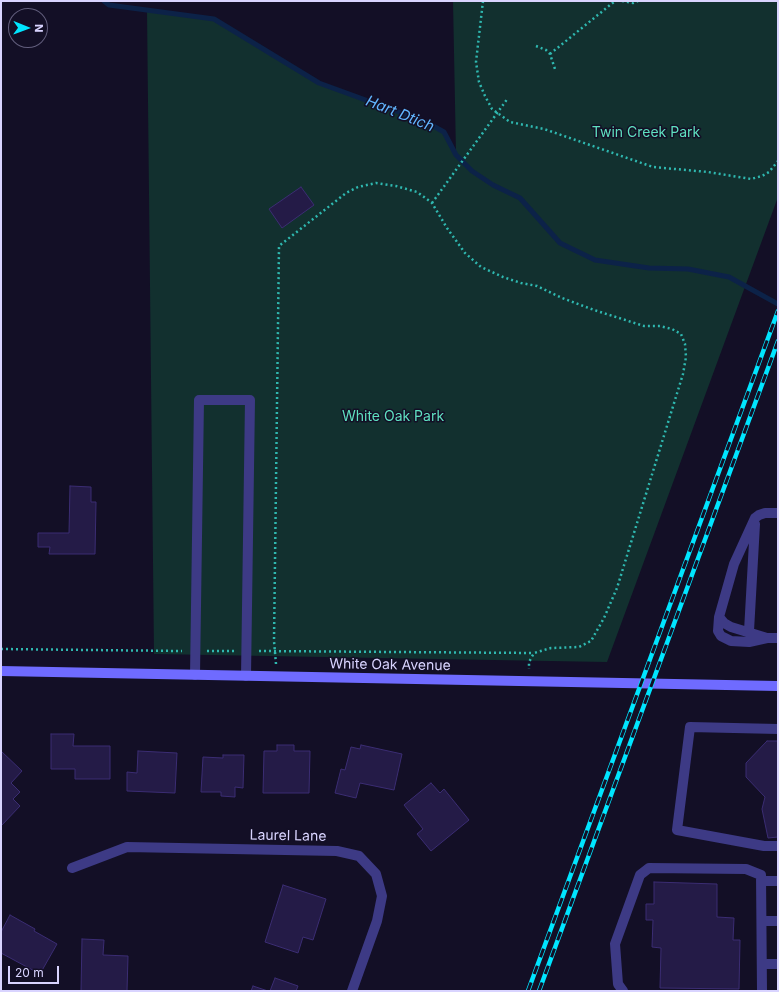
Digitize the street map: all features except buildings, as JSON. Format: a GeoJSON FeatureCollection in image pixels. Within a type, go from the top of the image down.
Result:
{"type":"FeatureCollection","features":[{"type":"Feature","properties":{"kind":"street"},"geometry":{"type":"LineString","coordinates":[[195,675],[199,400],[250,400],[246,676]]}},
{"type":"Feature","properties":{"kind":"street"},"geometry":{"type":"LineString","coordinates":[[778,513],[765,513],[755,518],[734,564],[719,617],[718,631],[721,636],[731,641],[749,642],[767,638],[778,638]]}},
{"type":"Feature","properties":{"kind":"street"},"geometry":{"type":"LineString","coordinates":[[749,631],[755,518]]}},
{"type":"Feature","properties":{"kind":"street"},"geometry":{"type":"LineString","coordinates":[[719,617],[724,624],[767,638]]}},
{"type":"Feature","properties":{"kind":"street","name":"White Oak Avenue"},"geometry":{"type":"LineString","coordinates":[[1,671],[778,686]]}},
{"type":"Feature","properties":{"kind":"street"},"geometry":{"type":"LineString","coordinates":[[778,730],[690,727],[677,830],[764,846],[778,846]]}},
{"type":"Feature","properties":{"kind":"street","name":"Laurel Lane"},"geometry":{"type":"LineString","coordinates":[[72,868],[127,847],[337,851],[359,856],[376,874],[382,896],[377,921],[352,991]]}},
{"type":"Feature","properties":{"kind":"street"},"geometry":{"type":"LineString","coordinates":[[623,991],[618,984],[615,944],[640,875],[649,868],[746,869],[762,875],[762,991]]}},
{"type":"Feature","properties":{"kind":"street"},"geometry":{"type":"LineString","coordinates":[[761,881],[778,881]]}},
{"type":"Feature","properties":{"kind":"street"},"geometry":{"type":"LineString","coordinates":[[762,921],[778,921]]}},
{"type":"Feature","properties":{"kind":"street"},"geometry":{"type":"LineString","coordinates":[[762,964],[778,964]]}},
{"type":"Feature","properties":{"kind":"path"},"geometry":{"type":"LineString","coordinates":[[483,1],[476,62],[479,82],[492,108],[510,122],[544,129],[640,164],[653,167],[708,172],[751,179],[769,172],[778,161]]}},
{"type":"Feature","properties":{"kind":"path"},"geometry":{"type":"LineString","coordinates":[[550,54],[615,1]]}},
{"type":"Feature","properties":{"kind":"path"},"geometry":{"type":"LineString","coordinates":[[622,1],[633,3],[638,1]]}},
{"type":"Feature","properties":{"kind":"path"},"geometry":{"type":"LineString","coordinates":[[536,46],[546,50],[550,54],[554,69]]}},
{"type":"Feature","properties":{"kind":"path"},"geometry":{"type":"LineString","coordinates":[[432,203],[508,98]]}},
{"type":"Feature","properties":{"kind":"path"},"geometry":{"type":"LineString","coordinates":[[1,649],[275,652],[534,653],[551,648],[579,646],[591,641],[604,618],[617,588],[683,374],[686,357],[685,344],[681,334],[672,329],[660,326],[644,326],[594,310],[562,298],[537,286],[521,284],[481,267],[465,253],[447,228],[432,203],[417,192],[396,186],[376,183],[358,187],[346,193],[279,246],[275,652],[277,677]]}},
{"type":"Feature","properties":{"kind":"path"},"geometry":{"type":"LineString","coordinates":[[528,682],[529,662],[534,653]]}},
{"type":"Feature","properties":{"kind":"green space","name":"White Oak Park"},"geometry":{"type":"Polygon","coordinates":[[[453,1],[778,1],[778,197],[607,662],[154,654],[147,10],[214,19],[319,83],[426,122],[444,132],[456,154],[453,1]]]}},
{"type":"Feature","properties":{"kind":"waterway","name":"Hart Dtich"},"geometry":{"type":"LineString","coordinates":[[104,1],[109,5],[214,19],[319,83],[426,122],[444,132],[456,155],[472,171],[493,185],[520,198],[560,243],[595,260],[649,268],[688,269],[729,277],[778,304]]}},
{"type":"Feature","properties":{"kind":"railway"},"geometry":{"type":"LineString","coordinates":[[528,991],[778,311]]}},
{"type":"Feature","properties":{"kind":"railway"},"geometry":{"type":"LineString","coordinates":[[539,991],[778,341]]}},
{"type":"Feature","properties":{"kind":"park label","name":"Twin Creek Park"},"geometry":{"type":"Point","coordinates":[646,133]}}]}
